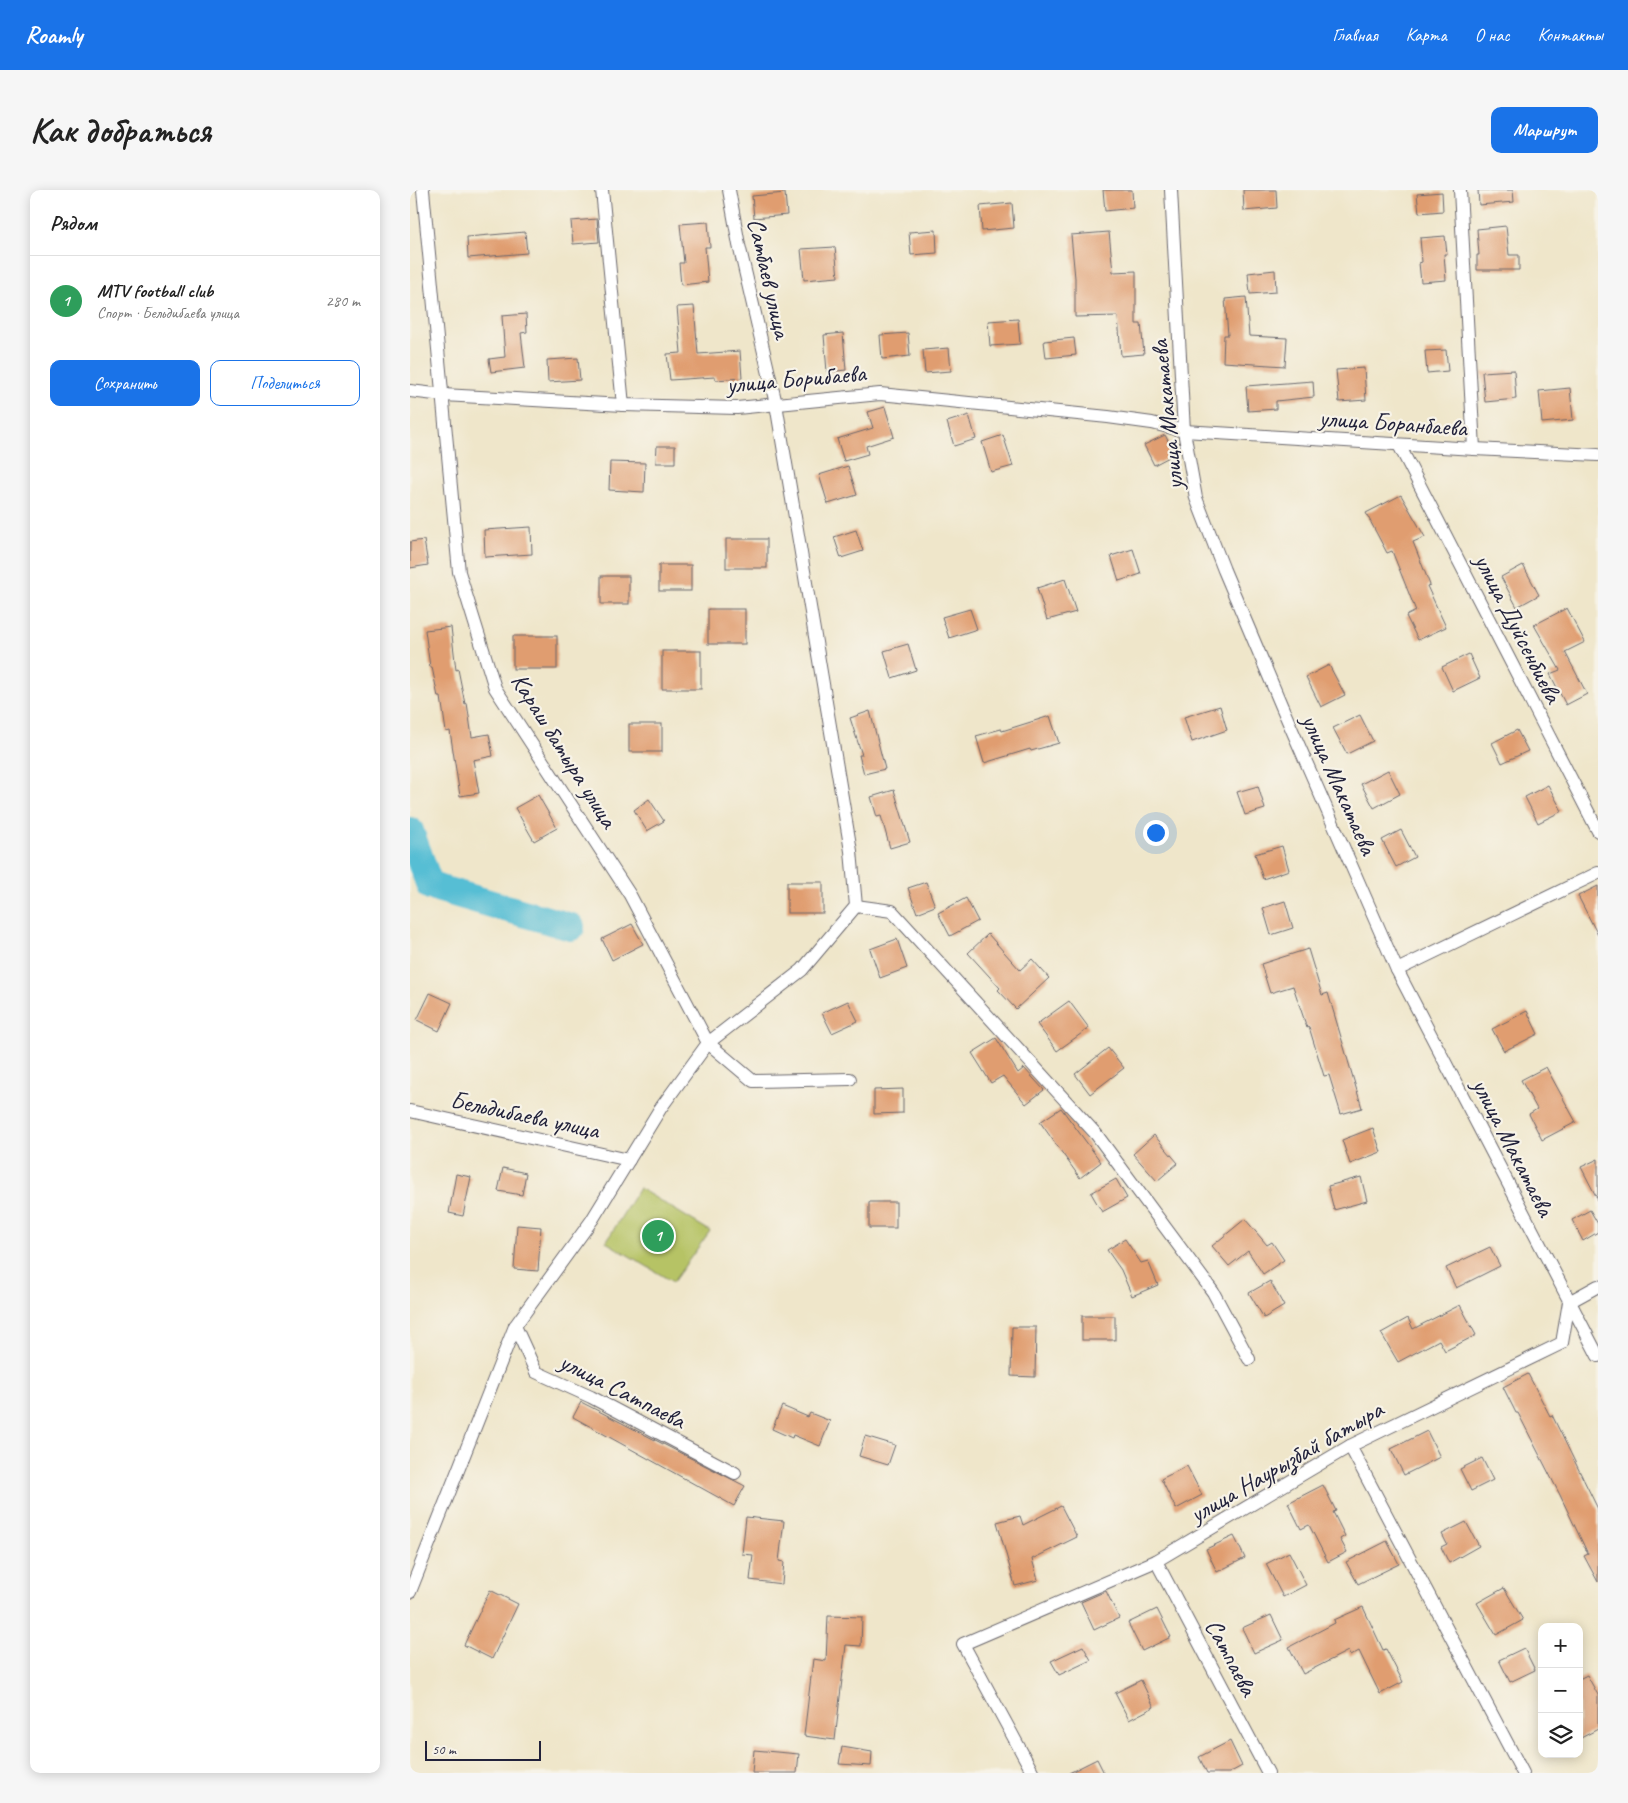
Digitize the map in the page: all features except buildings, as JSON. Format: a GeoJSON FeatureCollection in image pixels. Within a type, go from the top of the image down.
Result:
{"type":"FeatureCollection","features":[{"type":"Feature","properties":{"kind":"street","name":"Караш батыра улица"},"geometry":{"type":"LineString","coordinates":[[423,190],[460,572],[495,688],[630,896],[708,1043]]}},
{"type":"Feature","properties":{"kind":"street"},"geometry":{"type":"LineString","coordinates":[[602,190],[623,405]]}},
{"type":"Feature","properties":{"kind":"street","name":"Сатбаев улица"},"geometry":{"type":"LineString","coordinates":[[728,190],[738,245],[776,404],[851,851],[856,906]]}},
{"type":"Feature","properties":{"kind":"street","name":"улица Макатаева"},"geometry":{"type":"LineString","coordinates":[[1171,190],[1184,431],[1196,498],[1224,570],[1397,970],[1598,1356]]}},
{"type":"Feature","properties":{"kind":"street"},"geometry":{"type":"LineString","coordinates":[[1460,190],[1474,449]]}},
{"type":"Feature","properties":{"kind":"street","name":"улица Борибаева"},"geometry":{"type":"LineString","coordinates":[[410,391],[443,395],[623,405],[737,408],[880,394],[1108,417],[1152,423],[1184,431]]}},
{"type":"Feature","properties":{"kind":"street","name":"улица Боранбаева"},"geometry":{"type":"LineString","coordinates":[[1184,431],[1399,445],[1598,455]]}},
{"type":"Feature","properties":{"kind":"street","name":"улица Дуйсенбиева"},"geometry":{"type":"LineString","coordinates":[[1399,445],[1598,831]]}},
{"type":"Feature","properties":{"kind":"street"},"geometry":{"type":"LineString","coordinates":[[1397,970],[1598,873]]}},
{"type":"Feature","properties":{"kind":"street"},"geometry":{"type":"LineString","coordinates":[[410,1592],[515,1326],[592,1220],[660,1109],[708,1043],[802,970],[856,906],[892,911],[1096,1134],[1213,1292],[1249,1359]]}},
{"type":"Feature","properties":{"kind":"street"},"geometry":{"type":"LineString","coordinates":[[708,1043],[753,1081],[850,1080]]}},
{"type":"Feature","properties":{"kind":"street","name":"Бельдибаева улица"},"geometry":{"type":"LineString","coordinates":[[410,1111],[629,1160]]}},
{"type":"Feature","properties":{"kind":"street"},"geometry":{"type":"LineString","coordinates":[[1569,1302],[1598,1286]]}},
{"type":"Feature","properties":{"kind":"street","name":"улица Наурызбай батыра"},"geometry":{"type":"LineString","coordinates":[[1033,1773],[963,1644],[1156,1561],[1350,1446],[1562,1343],[1569,1302]]}},
{"type":"Feature","properties":{"kind":"street","name":"улица Сатпаева"},"geometry":{"type":"LineString","coordinates":[[515,1326],[536,1372],[591,1396],[735,1473]]}},
{"type":"Feature","properties":{"kind":"street"},"geometry":{"type":"LineString","coordinates":[[1350,1446],[1523,1773]]}},
{"type":"Feature","properties":{"kind":"street","name":"Сатпаева"},"geometry":{"type":"LineString","coordinates":[[1156,1561],[1268,1773]]}},
{"type":"Feature","properties":{"kind":"green space"},"geometry":{"type":"Polygon","coordinates":[[[639,1188],[710,1231],[673,1282],[606,1242],[639,1188]]]}},
{"type":"Feature","properties":{"kind":"waterway"},"geometry":{"type":"LineString","coordinates":[[410,831],[430,886],[571,927]]}},
{"type":"Feature","properties":{"kind":"place","name":"MTV football club"},"geometry":{"type":"Point","coordinates":[658,1236]}}]}
